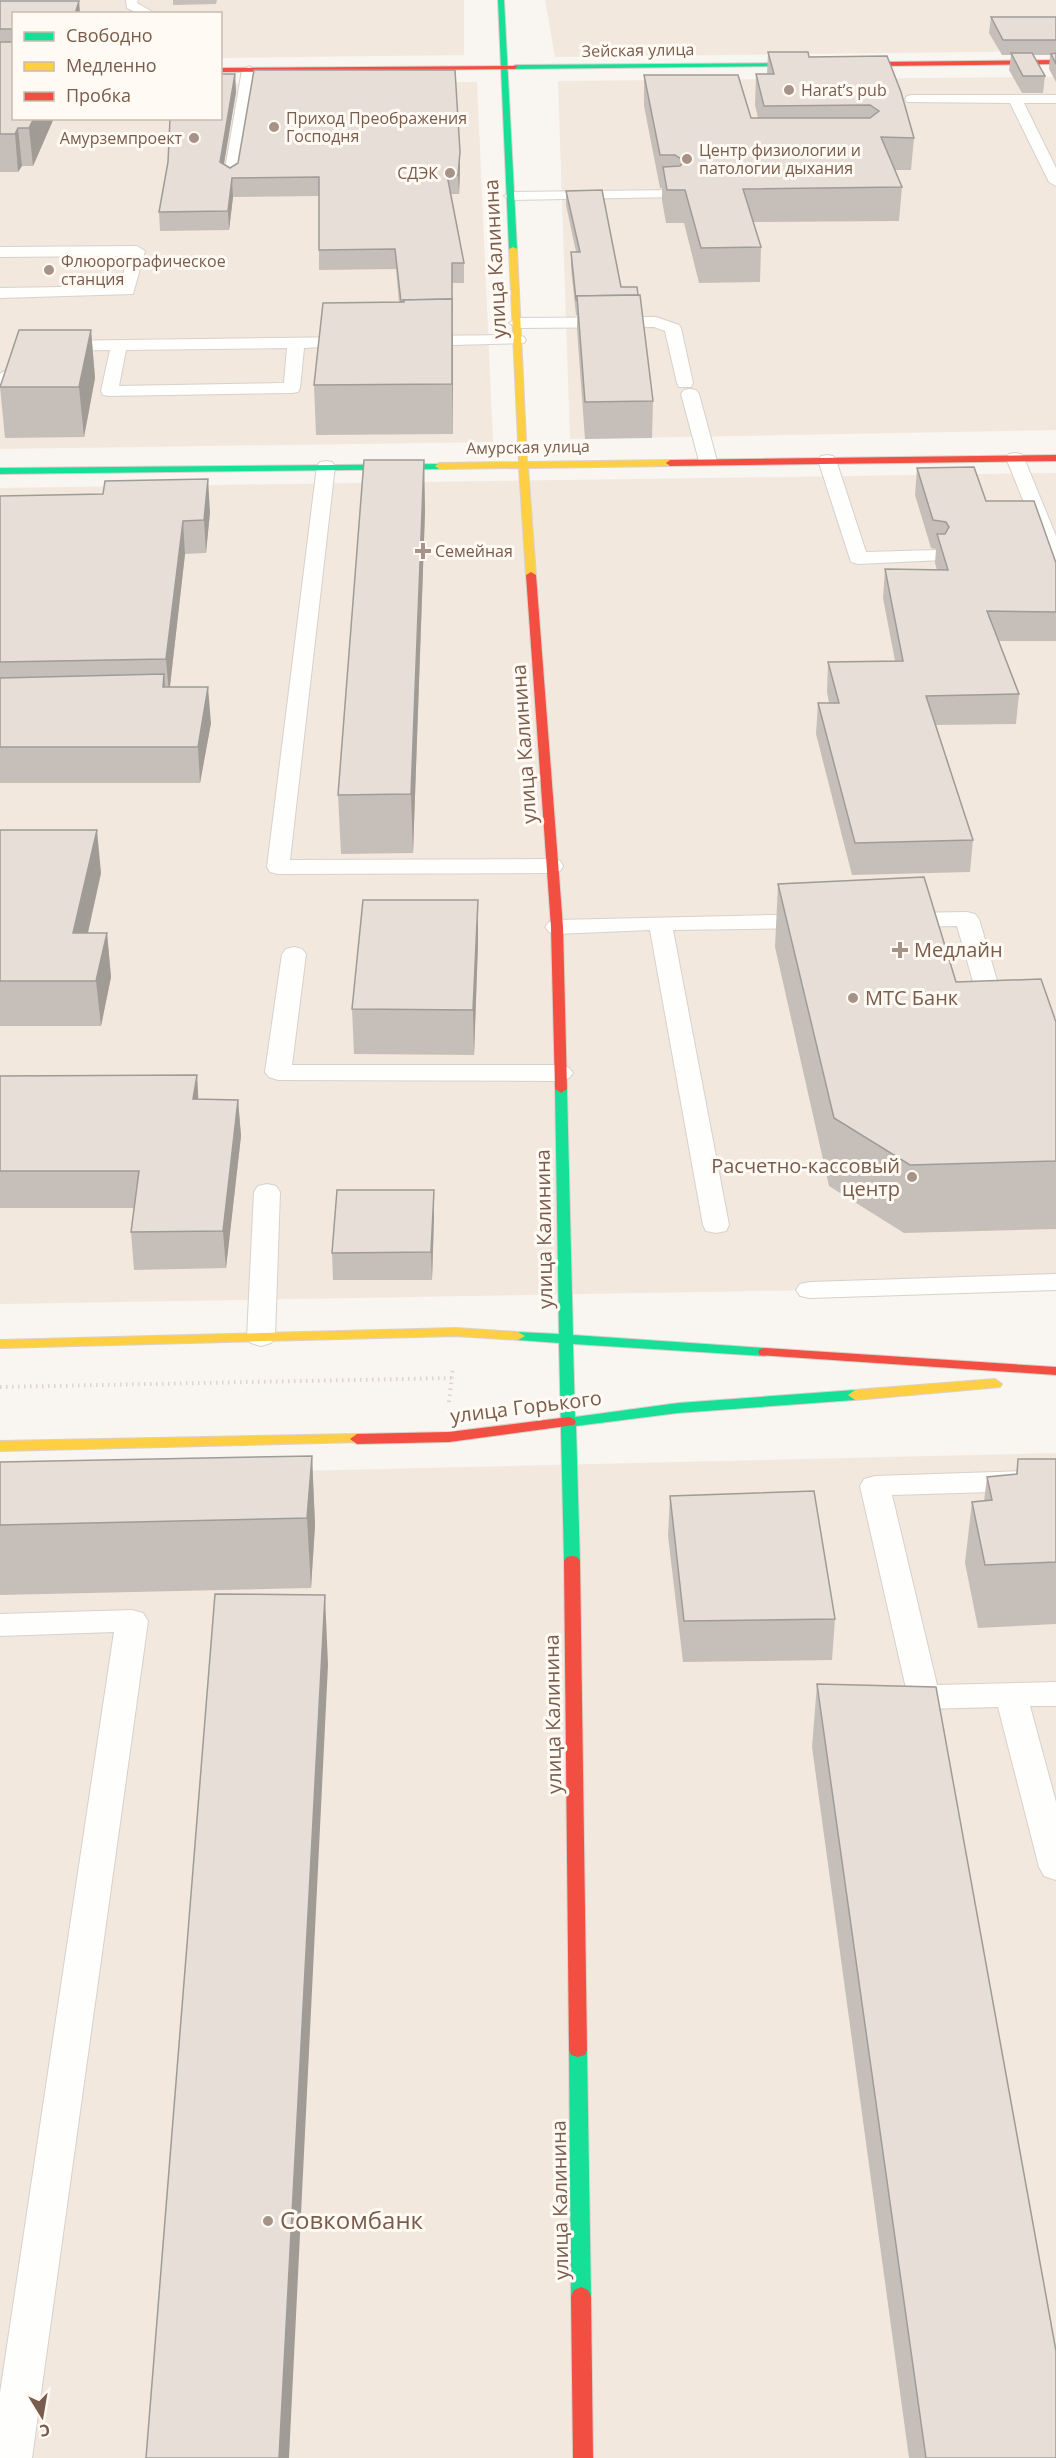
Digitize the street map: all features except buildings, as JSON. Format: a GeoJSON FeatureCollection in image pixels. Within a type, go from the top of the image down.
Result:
{"type":"FeatureCollection","features":[{"type":"Feature","properties":{"kind":"main road","name":"улица Калинина"},"geometry":{"type":"LineString","coordinates":[[501,0],[523,463],[557,927],[569,1422],[583,2458]]}},
{"type":"Feature","properties":{"kind":"main road","name":"Зейская улица"},"geometry":{"type":"LineString","coordinates":[[222,70],[506,68],[1041,72],[1056,62]]}},
{"type":"Feature","properties":{"kind":"main road","name":"Амурская улица"},"geometry":{"type":"LineString","coordinates":[[0,471],[1056,458]]}},
{"type":"Feature","properties":{"kind":"main road"},"geometry":{"type":"LineString","coordinates":[[0,1344],[456,1332],[1056,1371]]}},
{"type":"Feature","properties":{"kind":"main road","name":"улица Горького"},"geometry":{"type":"LineString","coordinates":[[0,1446],[449,1437],[678,1408],[1056,1380]]}},
{"type":"Feature","properties":{"kind":"lane"},"geometry":{"type":"LineString","coordinates":[[132,0],[131,4],[146,12]]}},
{"type":"Feature","properties":{"kind":"lane"},"geometry":{"type":"LineString","coordinates":[[230,181],[249,70]]}},
{"type":"Feature","properties":{"kind":"lane"},"geometry":{"type":"LineString","coordinates":[[912,99],[1056,99],[1041,72]]}},
{"type":"Feature","properties":{"kind":"lane"},"geometry":{"type":"LineString","coordinates":[[1015,99],[1056,182]]}},
{"type":"Feature","properties":{"kind":"lane"},"geometry":{"type":"LineString","coordinates":[[512,196],[674,194]]}},
{"type":"Feature","properties":{"kind":"lane"},"geometry":{"type":"LineString","coordinates":[[0,252],[137,250],[127,291],[0,293]]}},
{"type":"Feature","properties":{"kind":"lane"},"geometry":{"type":"LineString","coordinates":[[401,341],[656,322],[670,325],[673,328],[708,461]]}},
{"type":"Feature","properties":{"kind":"lane"},"geometry":{"type":"LineString","coordinates":[[0,382],[51,346],[366,342]]}},
{"type":"Feature","properties":{"kind":"lane"},"geometry":{"type":"LineString","coordinates":[[119,345],[109,391],[292,388],[296,343]]}},
{"type":"Feature","properties":{"kind":"lane"},"geometry":{"type":"LineString","coordinates":[[1015,458],[1056,559]]}},
{"type":"Feature","properties":{"kind":"lane"},"geometry":{"type":"LineString","coordinates":[[827,460],[858,558],[936,556]]}},
{"type":"Feature","properties":{"kind":"lane"},"geometry":{"type":"LineString","coordinates":[[326,466],[278,867],[552,866]]}},
{"type":"Feature","properties":{"kind":"lane"},"geometry":{"type":"LineString","coordinates":[[884,920],[967,919],[993,1009],[1056,1024]]}},
{"type":"Feature","properties":{"kind":"lane"},"geometry":{"type":"LineString","coordinates":[[557,927],[837,921]]}},
{"type":"Feature","properties":{"kind":"lane"},"geometry":{"type":"LineString","coordinates":[[660,923],[716,1225]]}},
{"type":"Feature","properties":{"kind":"lane"},"geometry":{"type":"LineString","coordinates":[[294,954],[278,1072],[560,1073]]}},
{"type":"Feature","properties":{"kind":"lane"},"geometry":{"type":"LineString","coordinates":[[261,1337],[267,1192]]}},
{"type":"Feature","properties":{"kind":"lane"},"geometry":{"type":"LineString","coordinates":[[810,1290],[1056,1282]]}},
{"type":"Feature","properties":{"kind":"lane"},"geometry":{"type":"LineString","coordinates":[[1056,1480],[875,1486],[924,1697],[1056,1694]]}},
{"type":"Feature","properties":{"kind":"lane"},"geometry":{"type":"LineString","coordinates":[[0,1625],[132,1621],[11,2458]]}},
{"type":"Feature","properties":{"kind":"lane"},"geometry":{"type":"LineString","coordinates":[[1011,1695],[1056,1868]]}},
{"type":"Feature","properties":{"kind":"path"},"geometry":{"type":"LineString","coordinates":[[449,1402],[454,1361]]}},
{"type":"Feature","properties":{"kind":"path"},"geometry":{"type":"LineString","coordinates":[[0,1387],[452,1378]]}},
{"type":"Feature","properties":{"kind":"shaded area"},"geometry":{"type":"Polygon","coordinates":[[[0,0],[464,0],[464,55],[222,58],[222,12],[12,12],[12,21],[0,61],[0,0]]]}},
{"type":"Feature","properties":{"kind":"shaded area"},"geometry":{"type":"Polygon","coordinates":[[[545,0],[1056,0],[1056,51],[555,57],[545,0]]]}},
{"type":"Feature","properties":{"kind":"shaded area"},"geometry":{"type":"Polygon","coordinates":[[[1056,77],[1056,430],[570,439],[558,81],[1056,77]]]}},
{"type":"Feature","properties":{"kind":"shaded area"},"geometry":{"type":"Polygon","coordinates":[[[477,82],[493,442],[0,449],[0,87],[12,114],[12,120],[222,120],[222,84],[477,82]]]}},
{"type":"Feature","properties":{"kind":"shaded area"},"geometry":{"type":"Polygon","coordinates":[[[1056,473],[1056,1286],[0,1304],[0,488],[1056,473]]]}},
{"type":"Feature","properties":{"kind":"shaded area"},"geometry":{"type":"Polygon","coordinates":[[[1056,1453],[1056,2458],[0,2458],[0,1478],[1056,1453]]]}},
{"type":"Feature","properties":{"kind":"traffic: fast"},"geometry":{"type":"LineString","coordinates":[[501,0],[513,249]]}},
{"type":"Feature","properties":{"kind":"traffic: fast"},"geometry":{"type":"LineString","coordinates":[[515,67],[787,65]]}},
{"type":"Feature","properties":{"kind":"traffic: fast"},"geometry":{"type":"LineString","coordinates":[[0,471],[439,466]]}},
{"type":"Feature","properties":{"kind":"traffic: fast"},"geometry":{"type":"LineString","coordinates":[[561,1089],[566,1339],[765,1352]]}},
{"type":"Feature","properties":{"kind":"traffic: fast"},"geometry":{"type":"LineString","coordinates":[[518,1336],[566,1339],[572,1561]]}},
{"type":"Feature","properties":{"kind":"traffic: fast"},"geometry":{"type":"LineString","coordinates":[[569,1422],[678,1408],[855,1395]]}},
{"type":"Feature","properties":{"kind":"traffic: fast"},"geometry":{"type":"LineString","coordinates":[[578,2050],[581,2296]]}},
{"type":"Feature","properties":{"kind":"traffic: slow"},"geometry":{"type":"LineString","coordinates":[[513,249],[523,463],[531,575]]}},
{"type":"Feature","properties":{"kind":"traffic: slow"},"geometry":{"type":"LineString","coordinates":[[439,466],[670,463]]}},
{"type":"Feature","properties":{"kind":"traffic: slow"},"geometry":{"type":"LineString","coordinates":[[0,1344],[456,1332],[518,1336]]}},
{"type":"Feature","properties":{"kind":"traffic: slow"},"geometry":{"type":"LineString","coordinates":[[855,1395],[995,1384]]}},
{"type":"Feature","properties":{"kind":"traffic: slow"},"geometry":{"type":"LineString","coordinates":[[0,1446],[357,1439]]}},
{"type":"Feature","properties":{"kind":"traffic: jam"},"geometry":{"type":"LineString","coordinates":[[787,65],[1056,62]]}},
{"type":"Feature","properties":{"kind":"traffic: jam"},"geometry":{"type":"LineString","coordinates":[[222,70],[515,67]]}},
{"type":"Feature","properties":{"kind":"traffic: jam"},"geometry":{"type":"LineString","coordinates":[[670,463],[1056,458]]}},
{"type":"Feature","properties":{"kind":"traffic: jam"},"geometry":{"type":"LineString","coordinates":[[531,575],[557,927],[561,1089]]}},
{"type":"Feature","properties":{"kind":"traffic: jam"},"geometry":{"type":"LineString","coordinates":[[765,1352],[1056,1371]]}},
{"type":"Feature","properties":{"kind":"traffic: jam"},"geometry":{"type":"LineString","coordinates":[[357,1439],[449,1437],[569,1422]]}},
{"type":"Feature","properties":{"kind":"traffic: jam"},"geometry":{"type":"LineString","coordinates":[[572,1561],[578,2050]]}},
{"type":"Feature","properties":{"kind":"traffic: jam"},"geometry":{"type":"LineString","coordinates":[[581,2296],[583,2458]]}},
{"type":"Feature","properties":{"kind":"place","name":"Harat’s pub"},"geometry":{"type":"Point","coordinates":[789,90]}},
{"type":"Feature","properties":{"kind":"place","name":"Приход Преображения Господня"},"geometry":{"type":"Point","coordinates":[274,127]}},
{"type":"Feature","properties":{"kind":"place","name":"Амурземпроект"},"geometry":{"type":"Point","coordinates":[194,138]}},
{"type":"Feature","properties":{"kind":"place","name":"Центр физиологии и патологии дыхания"},"geometry":{"type":"Point","coordinates":[687,159]}},
{"type":"Feature","properties":{"kind":"place","name":"СДЭК"},"geometry":{"type":"Point","coordinates":[450,173]}},
{"type":"Feature","properties":{"kind":"place","name":"Флюорографическое станция"},"geometry":{"type":"Point","coordinates":[49,270]}},
{"type":"Feature","properties":{"kind":"place","name":"Семейная"},"geometry":{"type":"Point","coordinates":[423,551]}},
{"type":"Feature","properties":{"kind":"place","name":"Медлайн"},"geometry":{"type":"Point","coordinates":[900,950]}},
{"type":"Feature","properties":{"kind":"place","name":"МТС Банк"},"geometry":{"type":"Point","coordinates":[853,998]}},
{"type":"Feature","properties":{"kind":"place","name":"Расчетно-кассовый центр"},"geometry":{"type":"Point","coordinates":[912,1177]}},
{"type":"Feature","properties":{"kind":"place","name":"Совкомбанк"},"geometry":{"type":"Point","coordinates":[268,2221]}}]}
